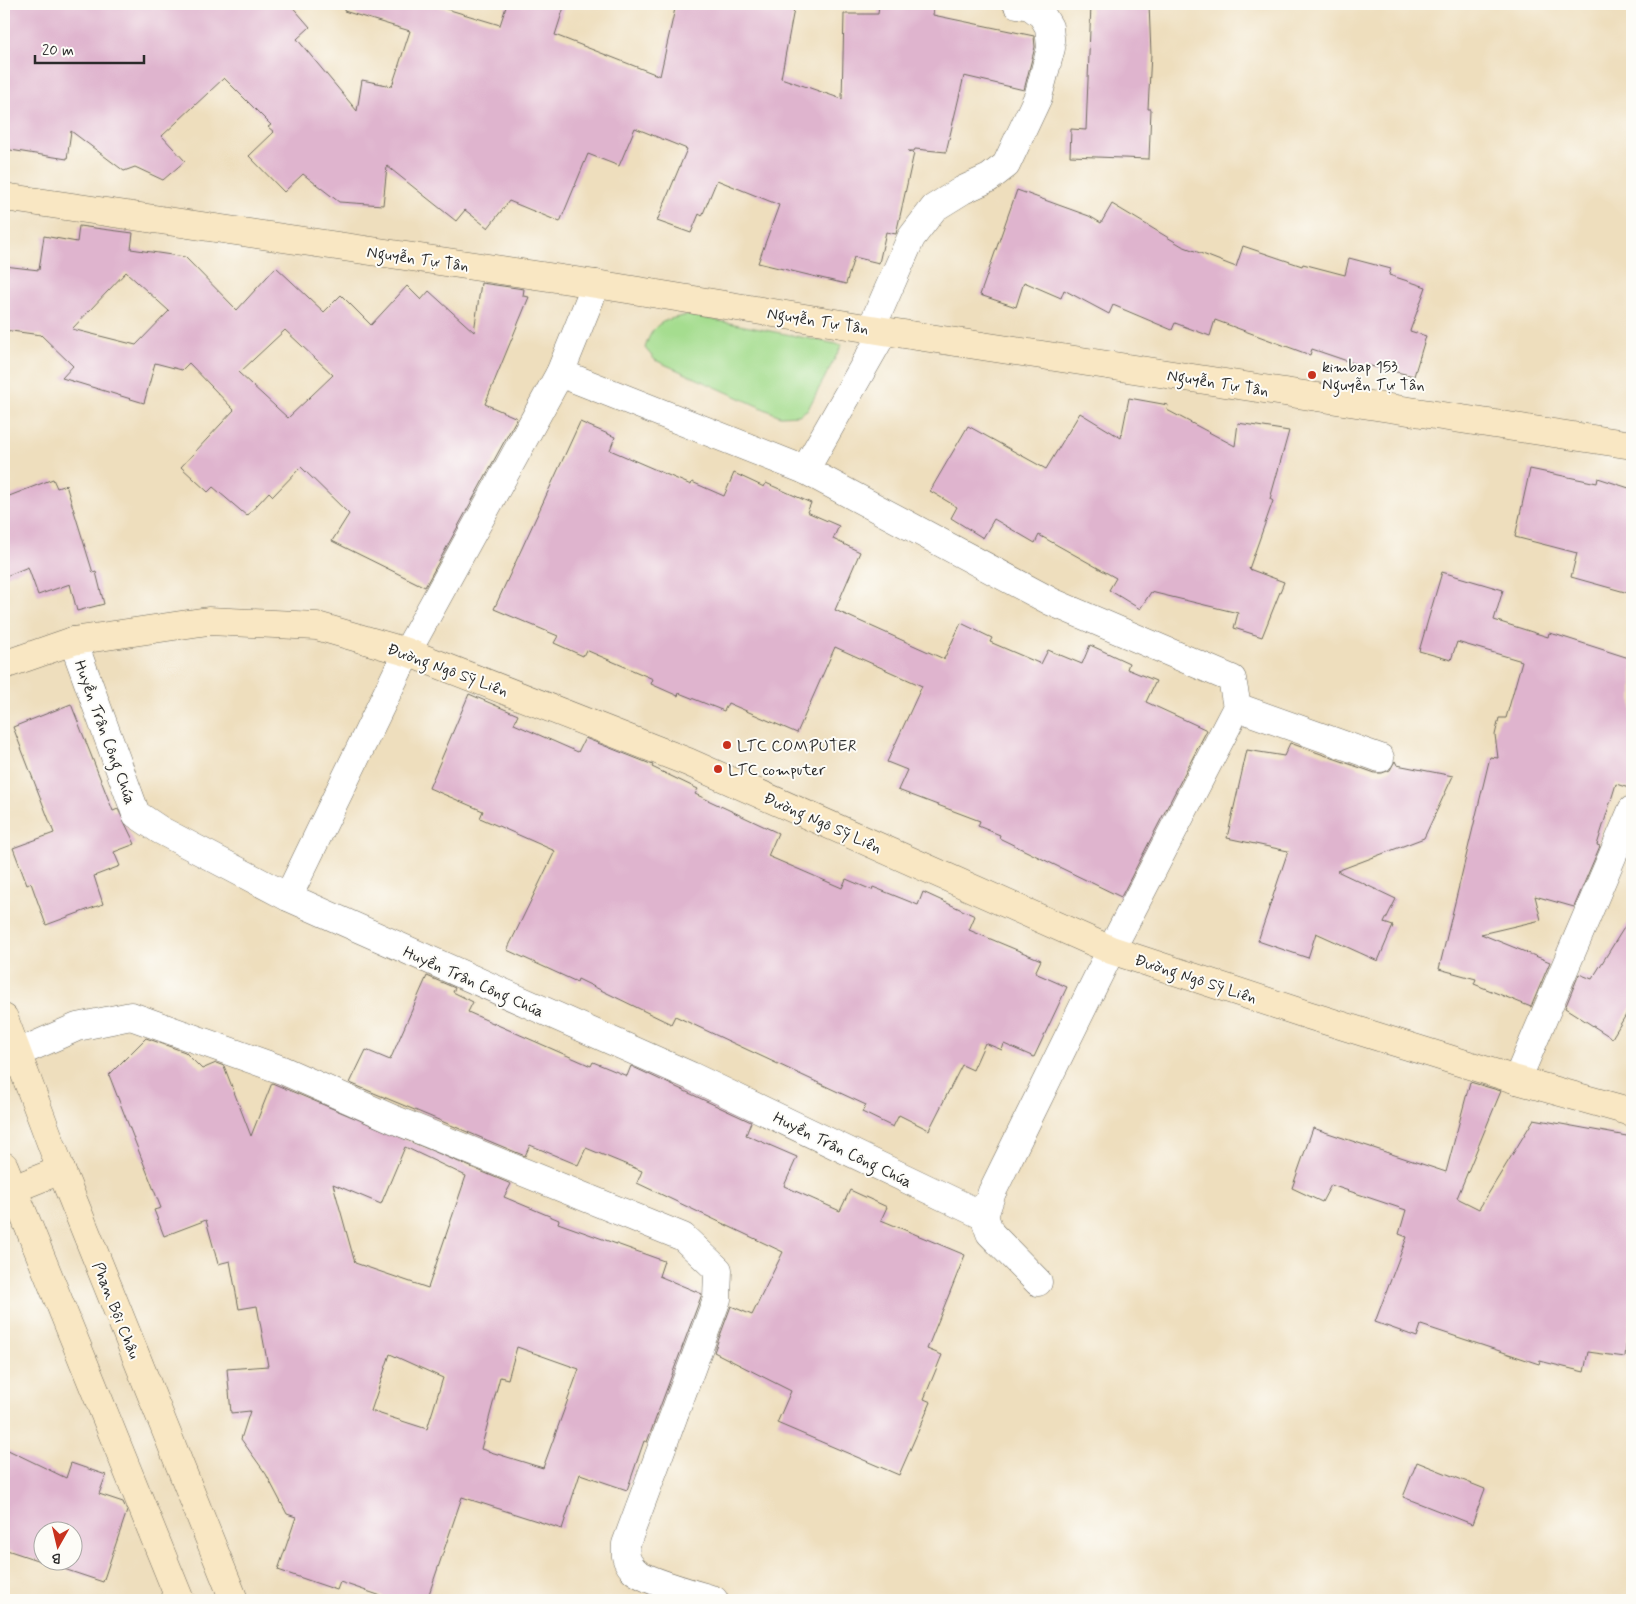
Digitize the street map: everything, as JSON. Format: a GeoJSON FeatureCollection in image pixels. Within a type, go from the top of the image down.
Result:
{"type":"FeatureCollection","features":[{"type":"Feature","properties":{"kind":"street"},"geometry":{"type":"LineString","coordinates":[[805,470],[877,330],[911,238],[934,208],[963,190],[990,178],[1006,165],[1038,97],[1051,48],[1049,27],[1042,15],[1030,6],[1016,4]]}},
{"type":"Feature","properties":{"kind":"street","name":"Nguyễn Tự Tân"},"geometry":{"type":"LineString","coordinates":[[4,197],[596,284],[877,330],[1632,445]]}},
{"type":"Feature","properties":{"kind":"street"},"geometry":{"type":"LineString","coordinates":[[288,897],[407,652],[560,373],[596,284]]}},
{"type":"Feature","properties":{"kind":"street"},"geometry":{"type":"LineString","coordinates":[[560,373],[805,470],[1052,602],[1232,678],[1237,707],[1111,950],[992,1192],[984,1216],[990,1233],[1038,1282]]}},
{"type":"Feature","properties":{"kind":"street","name":"Đường Ngô Sỹ Liên"},"geometry":{"type":"LineString","coordinates":[[4,665],[72,641],[208,621],[317,626],[407,652],[688,762],[1111,950],[1517,1080],[1632,1112]]}},
{"type":"Feature","properties":{"kind":"street","name":"Huyền Trân Công Chúa"},"geometry":{"type":"LineString","coordinates":[[72,641],[136,814],[160,830],[288,897],[691,1076],[984,1216]]}},
{"type":"Feature","properties":{"kind":"street"},"geometry":{"type":"LineString","coordinates":[[1237,707],[1380,758]]}},
{"type":"Feature","properties":{"kind":"street"},"geometry":{"type":"LineString","coordinates":[[1517,1080],[1632,810]]}},
{"type":"Feature","properties":{"kind":"street"},"geometry":{"type":"LineString","coordinates":[[18,1053],[77,1026],[131,1016],[282,1070],[393,1119],[684,1237],[718,1270],[716,1299],[626,1544],[624,1557],[634,1571],[647,1578],[714,1600]]}},
{"type":"Feature","properties":{"kind":"street","name":"Phan Bội Châu"},"geometry":{"type":"LineString","coordinates":[[4,1018],[61,1170],[234,1600]]}},
{"type":"Feature","properties":{"kind":"street"},"geometry":{"type":"LineString","coordinates":[[61,1170],[7,1183],[180,1600]]}},
{"type":"Feature","properties":{"kind":"green space"},"geometry":{"type":"Polygon","coordinates":[[[688,315],[842,345],[808,409],[799,415],[780,416],[655,360],[645,348],[648,339],[656,327],[666,321],[688,315]]]}},
{"type":"Feature","properties":{"kind":"building"},"geometry":{"type":"Polygon","coordinates":[[[4,4],[290,4],[310,27],[297,39],[357,111],[362,80],[392,86],[410,31],[344,11],[345,4],[430,4],[500,25],[507,4],[565,4],[555,35],[660,76],[676,4],[795,4],[781,78],[842,99],[844,14],[878,14],[879,4],[934,7],[933,15],[1034,36],[1035,47],[1024,90],[964,76],[946,152],[915,149],[914,151],[908,151],[914,153],[896,234],[886,232],[879,263],[854,257],[846,284],[758,263],[779,205],[717,180],[702,216],[699,214],[691,233],[657,221],[687,149],[635,128],[619,166],[588,154],[560,222],[509,201],[488,228],[465,210],[456,221],[387,166],[383,205],[339,202],[303,174],[284,192],[249,156],[274,132],[268,127],[271,125],[224,78],[162,136],[185,161],[163,180],[135,167],[124,171],[71,131],[67,159],[4,149],[4,4]]]}},
{"type":"Feature","properties":{"kind":"building"},"geometry":{"type":"Polygon","coordinates":[[[1091,4],[1149,4],[1151,54],[1148,109],[1151,109],[1149,159],[1070,156],[1071,129],[1086,130],[1091,4]]]}},
{"type":"Feature","properties":{"kind":"building"},"geometry":{"type":"Polygon","coordinates":[[[1017,190],[1089,216],[1101,223],[1112,204],[1182,246],[1236,267],[1243,246],[1302,266],[1303,264],[1345,275],[1349,258],[1391,269],[1389,275],[1426,287],[1410,331],[1426,336],[1414,376],[1366,365],[1365,367],[1312,349],[1310,355],[1215,320],[1210,336],[1175,323],[1172,330],[1113,305],[1109,314],[1064,290],[1061,298],[1024,282],[1016,307],[980,295],[1017,190]]]}},
{"type":"Feature","properties":{"kind":"building"},"geometry":{"type":"Polygon","coordinates":[[[79,226],[133,233],[131,249],[185,257],[237,310],[276,267],[324,312],[341,295],[371,325],[407,286],[421,300],[429,291],[474,332],[481,283],[524,289],[523,296],[529,297],[485,404],[517,418],[425,587],[332,541],[349,514],[301,467],[273,496],[269,492],[247,516],[213,487],[208,492],[181,467],[234,410],[189,363],[182,370],[155,363],[144,403],[62,378],[73,366],[41,335],[4,330],[4,266],[39,270],[44,236],[77,242],[79,226]],[[126,272],[72,329],[136,345],[169,311],[126,272]],[[285,330],[239,373],[288,418],[333,375],[285,330]]]}},
{"type":"Feature","properties":{"kind":"building"},"geometry":{"type":"Polygon","coordinates":[[[1129,398],[1168,405],[1167,410],[1235,446],[1238,423],[1289,431],[1270,499],[1273,501],[1249,569],[1284,582],[1262,637],[1234,628],[1238,613],[1151,592],[1140,609],[1109,590],[1116,578],[1039,535],[1035,543],[994,519],[983,538],[951,518],[957,507],[930,491],[968,426],[1046,469],[1080,413],[1121,438],[1129,398]]]}},
{"type":"Feature","properties":{"kind":"building"},"geometry":{"type":"Polygon","coordinates":[[[580,422],[615,437],[610,450],[691,485],[692,482],[724,496],[734,473],[764,487],[766,483],[811,503],[807,512],[839,526],[833,539],[860,552],[835,610],[944,659],[961,623],[992,638],[990,642],[1041,664],[1048,650],[1082,664],[1090,645],[1129,663],[1127,669],[1156,681],[1146,702],[1207,730],[1121,897],[999,838],[1000,835],[978,826],[980,821],[898,790],[907,770],[887,762],[922,686],[835,647],[797,733],[728,703],[724,711],[679,693],[678,696],[651,684],[653,679],[586,650],[583,656],[554,643],[558,636],[494,609],[580,422]]]}},
{"type":"Feature","properties":{"kind":"building"},"geometry":{"type":"Polygon","coordinates":[[[1530,469],[1597,483],[1598,478],[1632,489],[1632,594],[1571,577],[1577,553],[1515,537],[1530,469]]]}},
{"type":"Feature","properties":{"kind":"building"},"geometry":{"type":"Polygon","coordinates":[[[53,479],[57,488],[66,485],[93,573],[96,572],[104,604],[77,611],[70,584],[38,595],[28,567],[4,577],[4,498],[53,479]]]}},
{"type":"Feature","properties":{"kind":"building"},"geometry":{"type":"Polygon","coordinates":[[[1442,572],[1503,590],[1494,620],[1548,637],[1549,633],[1557,635],[1632,659],[1632,789],[1616,784],[1597,845],[1600,846],[1574,907],[1535,896],[1541,920],[1481,934],[1550,962],[1531,1007],[1474,984],[1476,979],[1439,969],[1490,757],[1498,758],[1495,735],[1499,718],[1506,718],[1522,661],[1457,642],[1451,660],[1419,651],[1442,572]]]}},
{"type":"Feature","properties":{"kind":"building"},"geometry":{"type":"Polygon","coordinates":[[[469,694],[518,715],[514,724],[578,752],[585,738],[653,765],[652,767],[698,789],[695,794],[778,833],[768,856],[842,888],[846,879],[872,890],[873,887],[918,905],[923,892],[975,916],[969,930],[1041,960],[1035,973],[1067,987],[1034,1057],[1004,1044],[1002,1050],[985,1043],[973,1070],[962,1065],[929,1130],[899,1115],[893,1127],[862,1112],[866,1105],[675,1016],[671,1024],[578,979],[577,982],[507,950],[555,851],[480,818],[483,811],[429,788],[469,694]]]}},
{"type":"Feature","properties":{"kind":"building"},"geometry":{"type":"Polygon","coordinates":[[[71,704],[113,811],[118,809],[135,844],[114,852],[120,866],[94,876],[103,904],[46,925],[31,883],[27,885],[13,848],[54,833],[13,727],[71,704]]]}},
{"type":"Feature","properties":{"kind":"building"},"geometry":{"type":"Polygon","coordinates":[[[1290,743],[1375,773],[1390,770],[1395,761],[1397,765],[1453,776],[1424,838],[1337,871],[1396,899],[1384,923],[1393,926],[1378,961],[1316,933],[1308,958],[1258,941],[1288,851],[1227,838],[1247,750],[1284,756],[1290,743]]]}},
{"type":"Feature","properties":{"kind":"building"},"geometry":{"type":"Polygon","coordinates":[[[1632,915],[1632,1005],[1612,1038],[1565,1008],[1579,974],[1592,979],[1632,915]]]}},
{"type":"Feature","properties":{"kind":"building"},"geometry":{"type":"Polygon","coordinates":[[[427,976],[455,988],[453,992],[473,1002],[468,1012],[591,1066],[593,1062],[627,1076],[631,1066],[751,1122],[746,1135],[797,1157],[784,1186],[840,1211],[850,1190],[887,1207],[881,1220],[965,1255],[927,1349],[942,1355],[924,1399],[931,1402],[899,1475],[777,1423],[791,1391],[714,1352],[731,1306],[752,1315],[783,1252],[637,1183],[642,1171],[586,1148],[578,1165],[530,1145],[525,1156],[350,1083],[366,1050],[390,1060],[427,976]]]}},
{"type":"Feature","properties":{"kind":"building"},"geometry":{"type":"Polygon","coordinates":[[[146,1038],[185,1052],[202,1069],[216,1063],[224,1066],[251,1136],[272,1083],[511,1184],[504,1197],[559,1220],[558,1223],[664,1261],[659,1276],[702,1294],[647,1442],[644,1441],[627,1490],[580,1474],[562,1529],[462,1497],[427,1600],[393,1600],[340,1582],[337,1590],[278,1570],[296,1517],[287,1514],[266,1474],[241,1439],[250,1411],[231,1413],[227,1369],[268,1366],[257,1306],[239,1309],[230,1261],[218,1264],[206,1220],[164,1236],[154,1210],[161,1208],[109,1075],[146,1038]],[[405,1147],[381,1204],[333,1184],[355,1263],[428,1288],[466,1176],[405,1147]],[[517,1347],[508,1379],[500,1377],[481,1449],[543,1468],[579,1369],[517,1347]],[[390,1354],[371,1411],[427,1429],[443,1378],[390,1354]]]}},
{"type":"Feature","properties":{"kind":"building"},"geometry":{"type":"Polygon","coordinates":[[[1470,1082],[1501,1091],[1457,1198],[1479,1209],[1534,1119],[1632,1137],[1632,1294],[1625,1357],[1588,1352],[1584,1372],[1540,1361],[1539,1364],[1421,1325],[1417,1337],[1375,1322],[1407,1237],[1399,1234],[1406,1210],[1331,1185],[1322,1202],[1292,1188],[1313,1128],[1446,1172],[1470,1082]]]}},
{"type":"Feature","properties":{"kind":"building"},"geometry":{"type":"Polygon","coordinates":[[[4,1448],[66,1478],[71,1463],[106,1475],[99,1494],[123,1502],[127,1511],[103,1582],[73,1572],[82,1572],[82,1522],[32,1522],[32,1559],[4,1549],[4,1448]]]}},
{"type":"Feature","properties":{"kind":"building"},"geometry":{"type":"Polygon","coordinates":[[[1417,1462],[1485,1489],[1472,1524],[1403,1497],[1417,1462]]]}},
{"type":"Feature","properties":{"kind":"place","name":"kimbap 153 Nguyễn Tự Tân"},"geometry":{"type":"Point","coordinates":[1312,375]}},
{"type":"Feature","properties":{"kind":"place","name":"LTC COMPUTER"},"geometry":{"type":"Point","coordinates":[727,745]}},
{"type":"Feature","properties":{"kind":"place","name":"LTC computer"},"geometry":{"type":"Point","coordinates":[718,769]}}]}
